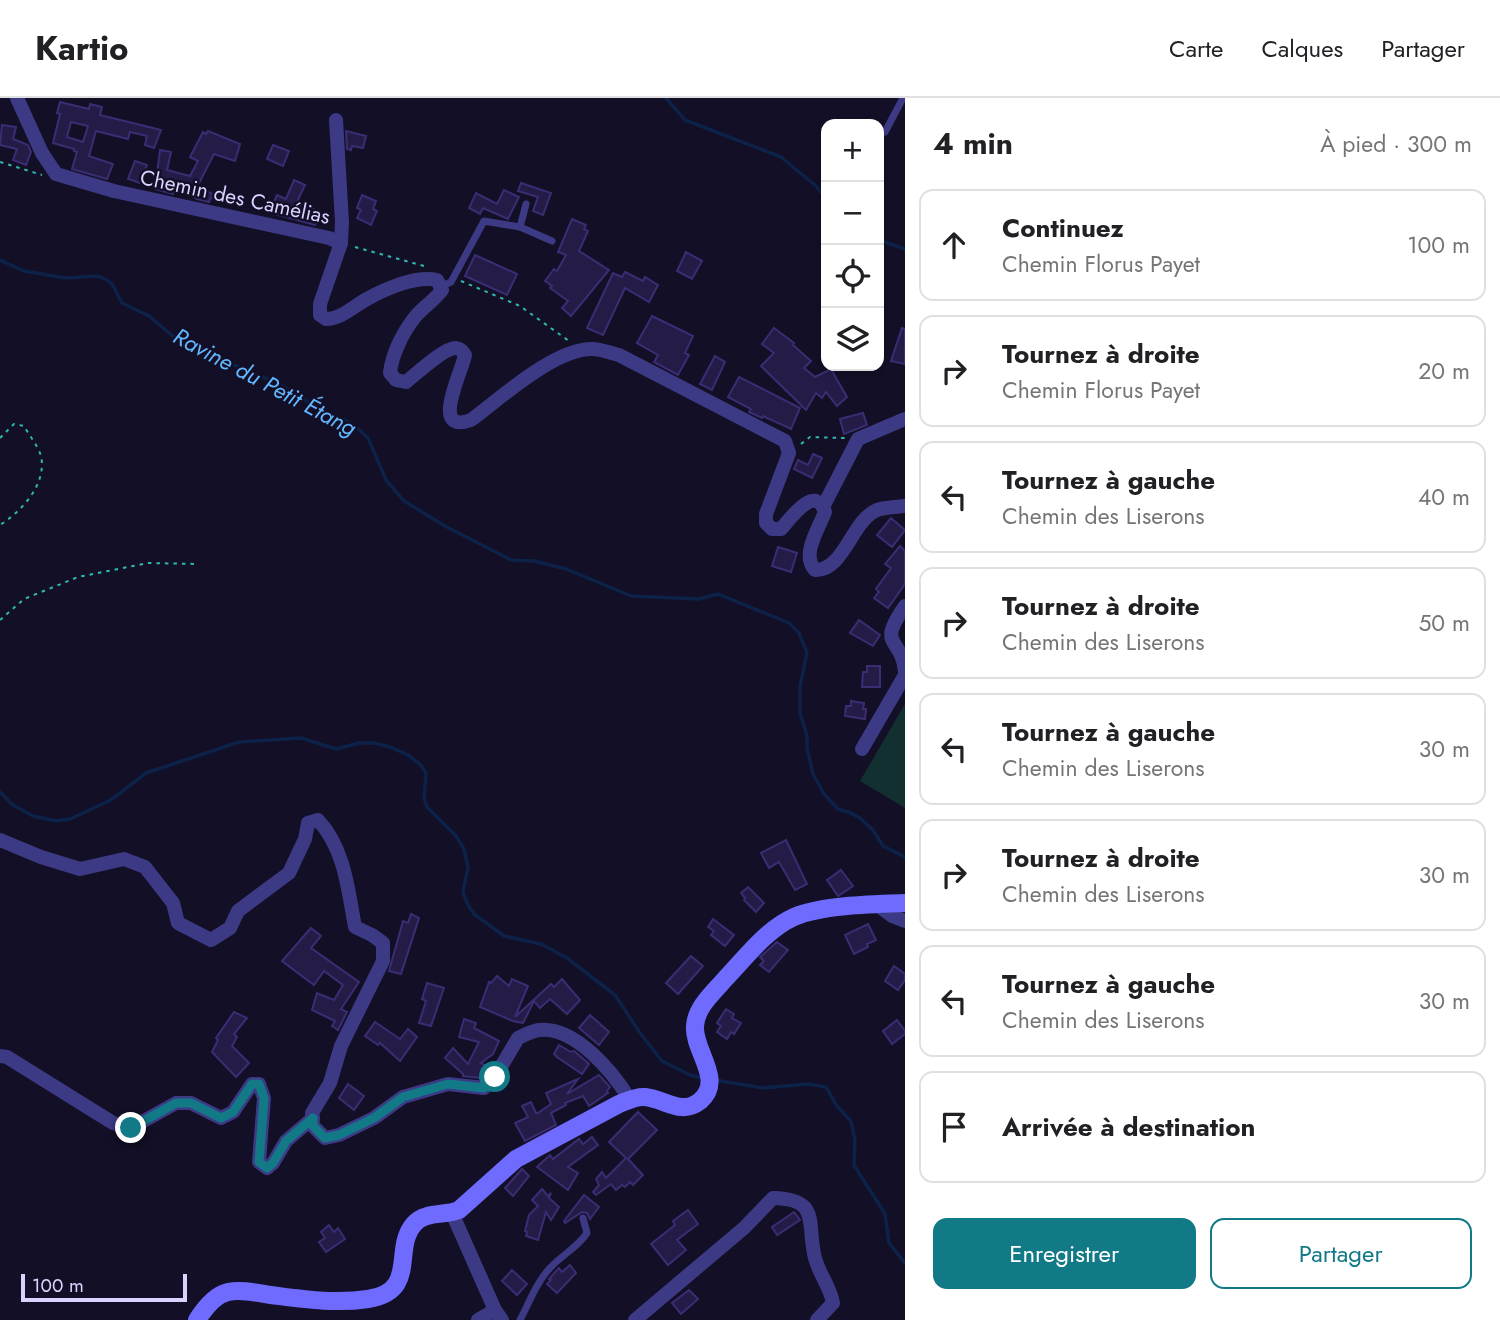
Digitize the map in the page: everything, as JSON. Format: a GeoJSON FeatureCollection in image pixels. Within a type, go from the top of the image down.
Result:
{"type":"FeatureCollection","features":[{"type":"Feature","properties":{"kind":"main road"},"geometry":{"type":"LineString","coordinates":[[197,1320],[209,1304],[231,1291],[332,1302],[377,1297],[396,1286],[413,1224],[422,1217],[452,1213],[466,1204],[516,1159],[630,1100],[645,1097],[680,1108],[689,1108],[706,1095],[709,1078],[695,1037],[698,1013],[758,944],[786,922],[806,913],[905,903]]}},
{"type":"Feature","properties":{"kind":"street"},"geometry":{"type":"LineString","coordinates":[[18,98],[42,153],[56,174]]}},
{"type":"Feature","properties":{"kind":"street"},"geometry":{"type":"LineString","coordinates":[[336,120],[341,243]]}},
{"type":"Feature","properties":{"kind":"street","name":"Chemin des Camélias"},"geometry":{"type":"LineString","coordinates":[[56,174],[114,191],[329,238],[341,243],[320,304],[320,315],[326,319],[339,316],[370,297],[397,286],[428,278],[449,282]]}},
{"type":"Feature","properties":{"kind":"street"},"geometry":{"type":"LineString","coordinates":[[449,282],[436,300],[416,316],[401,340],[391,363],[390,373],[396,380],[406,382],[446,350],[461,350],[465,355],[463,368],[449,404],[449,415],[456,422],[471,420],[550,362],[570,352],[593,349],[619,355],[785,441],[789,453],[766,514],[766,523],[772,529],[781,529],[806,502],[814,500],[823,507],[825,512],[809,554],[810,564],[815,570],[825,570],[832,564],[876,510],[905,506]]}},
{"type":"Feature","properties":{"kind":"street"},"geometry":{"type":"LineString","coordinates":[[823,507],[858,439],[905,419]]}},
{"type":"Feature","properties":{"kind":"street"},"geometry":{"type":"LineString","coordinates":[[862,749],[905,673],[904,663],[891,640],[891,630],[905,606]]}},
{"type":"Feature","properties":{"kind":"street"},"geometry":{"type":"LineString","coordinates":[[0,840],[41,858],[80,869],[124,859],[145,867],[173,903],[178,923],[211,940],[230,928],[238,911],[289,873],[305,839],[308,823],[318,820],[328,831],[337,849],[346,878],[355,927],[372,934],[383,943],[383,961],[341,1046],[330,1083],[312,1113],[313,1126],[325,1138],[339,1135],[374,1118],[403,1097],[448,1084],[484,1088],[495,1077],[518,1038],[540,1030],[567,1036],[587,1048],[621,1084],[630,1100]]}},
{"type":"Feature","properties":{"kind":"street"},"geometry":{"type":"LineString","coordinates":[[876,904],[892,916],[905,921]]}},
{"type":"Feature","properties":{"kind":"street"},"geometry":{"type":"LineString","coordinates":[[0,1056],[8,1057],[113,1123],[131,1128],[176,1103],[191,1103],[221,1118],[233,1112],[252,1084],[259,1084],[264,1098],[259,1162],[267,1168],[286,1141],[313,1118]]}},
{"type":"Feature","properties":{"kind":"street"},"geometry":{"type":"LineString","coordinates":[[635,1320],[744,1228],[773,1198],[802,1203],[811,1217],[815,1258],[831,1290],[833,1303],[817,1320]]}},
{"type":"Feature","properties":{"kind":"street"},"geometry":{"type":"LineString","coordinates":[[452,1213],[498,1315],[478,1320]]}},
{"type":"Feature","properties":{"kind":"lane"},"geometry":{"type":"LineString","coordinates":[[885,132],[903,98]]}},
{"type":"Feature","properties":{"kind":"lane"},"geometry":{"type":"LineString","coordinates":[[520,227],[526,204]]}},
{"type":"Feature","properties":{"kind":"lane"},"geometry":{"type":"LineString","coordinates":[[449,282],[484,220],[520,227],[552,241]]}},
{"type":"Feature","properties":{"kind":"lane"},"geometry":{"type":"LineString","coordinates":[[520,1320],[538,1284],[550,1268],[582,1241],[587,1233],[583,1218]]}},
{"type":"Feature","properties":{"kind":"path"},"geometry":{"type":"LineString","coordinates":[[0,162],[48,177],[56,174]]}},
{"type":"Feature","properties":{"kind":"path"},"geometry":{"type":"LineString","coordinates":[[341,243],[427,267]]}},
{"type":"Feature","properties":{"kind":"path"},"geometry":{"type":"LineString","coordinates":[[449,282],[520,306],[582,351]]}},
{"type":"Feature","properties":{"kind":"path"},"geometry":{"type":"LineString","coordinates":[[0,438],[14,424],[24,426],[41,456],[38,488],[10,519],[0,526]]}},
{"type":"Feature","properties":{"kind":"path"},"geometry":{"type":"LineString","coordinates":[[789,453],[810,437],[858,439]]}},
{"type":"Feature","properties":{"kind":"path"},"geometry":{"type":"LineString","coordinates":[[0,620],[24,599],[78,578],[149,563],[197,564]]}},
{"type":"Feature","properties":{"kind":"green space"},"geometry":{"type":"Polygon","coordinates":[[[905,704],[905,808],[860,781],[905,704]]]}},
{"type":"Feature","properties":{"kind":"building"},"geometry":{"type":"Polygon","coordinates":[[[60,102],[89,109],[90,104],[102,107],[100,115],[161,130],[154,148],[145,145],[147,136],[130,132],[128,139],[96,131],[89,156],[113,164],[107,179],[72,169],[77,152],[53,143],[60,114],[57,113],[60,102]],[[71,122],[67,137],[83,142],[88,126],[71,122]]]}},
{"type":"Feature","properties":{"kind":"building"},"geometry":{"type":"Polygon","coordinates":[[[2,125],[16,127],[13,139],[28,145],[31,152],[26,165],[13,160],[17,149],[0,145],[2,125]]]}},
{"type":"Feature","properties":{"kind":"building"},"geometry":{"type":"Polygon","coordinates":[[[208,131],[240,144],[235,161],[214,154],[197,187],[213,194],[209,202],[197,199],[174,186],[173,194],[155,189],[160,150],[171,152],[167,170],[190,176],[198,161],[190,157],[203,132],[206,134],[208,131]]]}},
{"type":"Feature","properties":{"kind":"building"},"geometry":{"type":"Polygon","coordinates":[[[346,131],[366,136],[363,148],[352,146],[351,150],[347,149],[346,131]]]}},
{"type":"Feature","properties":{"kind":"building"},"geometry":{"type":"Polygon","coordinates":[[[273,145],[289,151],[283,166],[267,159],[273,145]]]}},
{"type":"Feature","properties":{"kind":"building"},"geometry":{"type":"Polygon","coordinates":[[[135,161],[147,165],[140,183],[128,179],[135,161]]]}},
{"type":"Feature","properties":{"kind":"building"},"geometry":{"type":"Polygon","coordinates":[[[294,180],[305,185],[297,202],[318,211],[315,225],[275,214],[279,206],[273,204],[277,195],[286,199],[294,180]]]}},
{"type":"Feature","properties":{"kind":"building"},"geometry":{"type":"Polygon","coordinates":[[[521,183],[551,193],[543,215],[533,211],[538,197],[518,191],[521,183]]]}},
{"type":"Feature","properties":{"kind":"building"},"geometry":{"type":"Polygon","coordinates":[[[504,190],[519,197],[508,219],[483,208],[480,214],[469,208],[476,193],[497,204],[504,190]]]}},
{"type":"Feature","properties":{"kind":"building"},"geometry":{"type":"Polygon","coordinates":[[[362,195],[376,201],[373,209],[377,211],[371,225],[357,218],[361,210],[357,208],[362,195]]]}},
{"type":"Feature","properties":{"kind":"building"},"geometry":{"type":"Polygon","coordinates":[[[572,219],[586,225],[584,229],[588,231],[579,251],[609,270],[571,316],[562,308],[568,301],[545,281],[554,269],[557,271],[566,255],[558,252],[572,219]]]}},
{"type":"Feature","properties":{"kind":"building"},"geometry":{"type":"Polygon","coordinates":[[[686,252],[702,261],[692,279],[677,271],[686,252]]]}},
{"type":"Feature","properties":{"kind":"building"},"geometry":{"type":"Polygon","coordinates":[[[475,255],[517,274],[507,295],[465,276],[475,255]]]}},
{"type":"Feature","properties":{"kind":"building"},"geometry":{"type":"Polygon","coordinates":[[[625,272],[643,281],[645,277],[658,285],[649,302],[625,288],[603,335],[587,328],[613,273],[622,277],[625,272]]]}},
{"type":"Feature","properties":{"kind":"building"},"geometry":{"type":"Polygon","coordinates":[[[652,316],[693,336],[685,353],[689,355],[678,375],[654,362],[658,355],[637,343],[652,316]]]}},
{"type":"Feature","properties":{"kind":"building"},"geometry":{"type":"Polygon","coordinates":[[[774,328],[794,343],[793,345],[811,361],[804,368],[815,377],[832,371],[847,397],[837,406],[826,392],[822,398],[816,393],[806,410],[761,366],[774,353],[762,344],[774,328]]]}},
{"type":"Feature","properties":{"kind":"building"},"geometry":{"type":"Polygon","coordinates":[[[902,328],[905,329],[905,364],[891,361],[902,328]]]}},
{"type":"Feature","properties":{"kind":"building"},"geometry":{"type":"Polygon","coordinates":[[[715,356],[725,362],[712,390],[700,384],[715,356]]]}},
{"type":"Feature","properties":{"kind":"building"},"geometry":{"type":"Polygon","coordinates":[[[739,377],[800,408],[791,429],[749,412],[751,409],[728,397],[739,377]]]}},
{"type":"Feature","properties":{"kind":"building"},"geometry":{"type":"Polygon","coordinates":[[[863,413],[867,425],[844,434],[840,419],[863,413]]]}},
{"type":"Feature","properties":{"kind":"building"},"geometry":{"type":"Polygon","coordinates":[[[813,454],[822,458],[812,478],[794,469],[798,460],[808,465],[813,454]]]}},
{"type":"Feature","properties":{"kind":"building"},"geometry":{"type":"Polygon","coordinates":[[[891,518],[905,530],[892,547],[877,535],[891,518]]]}},
{"type":"Feature","properties":{"kind":"building"},"geometry":{"type":"Polygon","coordinates":[[[900,546],[905,551],[905,584],[888,608],[874,598],[879,592],[876,589],[891,568],[885,564],[900,546]]]}},
{"type":"Feature","properties":{"kind":"building"},"geometry":{"type":"Polygon","coordinates":[[[778,547],[797,553],[791,572],[772,566],[778,547]]]}},
{"type":"Feature","properties":{"kind":"building"},"geometry":{"type":"Polygon","coordinates":[[[859,620],[880,635],[873,646],[850,633],[859,620]]]}},
{"type":"Feature","properties":{"kind":"building"},"geometry":{"type":"Polygon","coordinates":[[[867,666],[880,666],[880,687],[862,687],[863,672],[867,672],[867,666]]]}},
{"type":"Feature","properties":{"kind":"building"},"geometry":{"type":"Polygon","coordinates":[[[851,701],[864,703],[865,719],[845,716],[846,706],[851,706],[851,701]]]}},
{"type":"Feature","properties":{"kind":"building"},"geometry":{"type":"Polygon","coordinates":[[[786,840],[807,884],[795,890],[779,862],[769,868],[761,853],[786,840]]]}},
{"type":"Feature","properties":{"kind":"building"},"geometry":{"type":"Polygon","coordinates":[[[841,870],[853,886],[838,896],[827,880],[841,870]]]}},
{"type":"Feature","properties":{"kind":"building"},"geometry":{"type":"Polygon","coordinates":[[[748,887],[764,903],[756,912],[741,893],[748,887]]]}},
{"type":"Feature","properties":{"kind":"building"},"geometry":{"type":"Polygon","coordinates":[[[411,914],[419,918],[401,974],[389,971],[403,921],[408,923],[411,914]]]}},
{"type":"Feature","properties":{"kind":"building"},"geometry":{"type":"Polygon","coordinates":[[[713,919],[734,935],[725,946],[711,935],[714,931],[708,927],[713,919]]]}},
{"type":"Feature","properties":{"kind":"building"},"geometry":{"type":"Polygon","coordinates":[[[868,924],[876,940],[854,954],[845,935],[868,924]]]}},
{"type":"Feature","properties":{"kind":"building"},"geometry":{"type":"Polygon","coordinates":[[[311,928],[321,936],[311,948],[359,982],[341,1009],[347,1012],[338,1030],[332,1026],[335,1021],[312,1010],[317,993],[334,1000],[343,985],[324,971],[314,985],[282,961],[311,928]]]}},
{"type":"Feature","properties":{"kind":"building"},"geometry":{"type":"Polygon","coordinates":[[[777,942],[788,950],[769,972],[760,965],[764,961],[760,957],[777,942]]]}},
{"type":"Feature","properties":{"kind":"building"},"geometry":{"type":"Polygon","coordinates":[[[691,956],[703,966],[678,994],[666,983],[691,956]]]}},
{"type":"Feature","properties":{"kind":"building"},"geometry":{"type":"Polygon","coordinates":[[[894,966],[905,974],[905,980],[898,990],[885,981],[894,966]]]}},
{"type":"Feature","properties":{"kind":"building"},"geometry":{"type":"Polygon","coordinates":[[[497,976],[509,986],[512,979],[528,986],[515,1017],[551,984],[554,987],[562,979],[580,1000],[567,1014],[550,999],[540,1008],[534,1001],[523,1023],[513,1021],[480,1007],[489,982],[497,976]]]}},
{"type":"Feature","properties":{"kind":"building"},"geometry":{"type":"Polygon","coordinates":[[[427,983],[444,988],[431,1026],[419,1023],[426,1001],[422,999],[427,983]]]}},
{"type":"Feature","properties":{"kind":"building"},"geometry":{"type":"Polygon","coordinates":[[[726,1009],[734,1014],[732,1018],[741,1023],[727,1039],[717,1032],[721,1026],[717,1023],[726,1009]]]}},
{"type":"Feature","properties":{"kind":"building"},"geometry":{"type":"Polygon","coordinates":[[[234,1012],[247,1018],[234,1034],[237,1037],[232,1046],[249,1063],[236,1077],[212,1052],[218,1040],[216,1038],[234,1012]]]}},
{"type":"Feature","properties":{"kind":"building"},"geometry":{"type":"Polygon","coordinates":[[[590,1015],[609,1032],[599,1045],[579,1028],[590,1015]]]}},
{"type":"Feature","properties":{"kind":"building"},"geometry":{"type":"Polygon","coordinates":[[[464,1019],[476,1023],[474,1028],[499,1041],[493,1054],[481,1063],[486,1066],[480,1078],[463,1076],[445,1058],[453,1048],[468,1064],[479,1042],[459,1037],[464,1019]]]}},
{"type":"Feature","properties":{"kind":"building"},"geometry":{"type":"Polygon","coordinates":[[[897,1020],[905,1034],[892,1044],[883,1031],[897,1020]]]}},
{"type":"Feature","properties":{"kind":"building"},"geometry":{"type":"Polygon","coordinates":[[[375,1022],[400,1039],[408,1029],[417,1037],[400,1061],[380,1043],[378,1045],[365,1036],[375,1022]]]}},
{"type":"Feature","properties":{"kind":"building"},"geometry":{"type":"Polygon","coordinates":[[[559,1045],[574,1051],[589,1064],[582,1074],[554,1054],[559,1045]]]}},
{"type":"Feature","properties":{"kind":"building"},"geometry":{"type":"Polygon","coordinates":[[[599,1075],[610,1087],[608,1093],[589,1106],[583,1096],[565,1103],[566,1105],[551,1113],[556,1125],[525,1141],[515,1123],[528,1117],[522,1106],[531,1102],[538,1113],[551,1104],[546,1093],[578,1079],[567,1094],[599,1075]]]}},
{"type":"Feature","properties":{"kind":"building"},"geometry":{"type":"Polygon","coordinates":[[[348,1084],[364,1096],[354,1110],[339,1098],[348,1084]]]}},
{"type":"Feature","properties":{"kind":"building"},"geometry":{"type":"Polygon","coordinates":[[[638,1112],[657,1130],[628,1159],[643,1175],[633,1185],[630,1182],[616,1190],[611,1184],[596,1195],[593,1192],[599,1185],[596,1179],[602,1172],[606,1178],[626,1158],[609,1142],[638,1112]]]}},
{"type":"Feature","properties":{"kind":"building"},"geometry":{"type":"Polygon","coordinates":[[[592,1137],[598,1145],[568,1167],[578,1173],[568,1190],[537,1167],[550,1155],[553,1159],[579,1139],[583,1144],[592,1137]]]}},
{"type":"Feature","properties":{"kind":"building"},"geometry":{"type":"Polygon","coordinates":[[[522,1169],[529,1176],[513,1196],[505,1188],[522,1169]]]}},
{"type":"Feature","properties":{"kind":"building"},"geometry":{"type":"Polygon","coordinates":[[[542,1189],[548,1196],[551,1193],[549,1198],[559,1207],[551,1220],[546,1212],[538,1240],[526,1236],[525,1231],[529,1215],[538,1206],[532,1200],[542,1189]]]}},
{"type":"Feature","properties":{"kind":"building"},"geometry":{"type":"Polygon","coordinates":[[[584,1195],[599,1207],[590,1219],[587,1213],[582,1212],[565,1223],[564,1221],[584,1195]]]}},
{"type":"Feature","properties":{"kind":"building"},"geometry":{"type":"Polygon","coordinates":[[[688,1210],[698,1224],[677,1240],[686,1250],[668,1265],[651,1244],[675,1225],[673,1221],[688,1210]]]}},
{"type":"Feature","properties":{"kind":"building"},"geometry":{"type":"Polygon","coordinates":[[[794,1212],[800,1220],[777,1235],[772,1227],[794,1212]]]}},
{"type":"Feature","properties":{"kind":"building"},"geometry":{"type":"Polygon","coordinates":[[[329,1225],[334,1232],[338,1228],[345,1239],[326,1252],[319,1242],[325,1238],[321,1232],[329,1225]]]}},
{"type":"Feature","properties":{"kind":"building"},"geometry":{"type":"Polygon","coordinates":[[[570,1265],[576,1273],[557,1293],[547,1284],[551,1280],[549,1279],[559,1268],[562,1272],[570,1265]]]}},
{"type":"Feature","properties":{"kind":"building"},"geometry":{"type":"Polygon","coordinates":[[[512,1270],[527,1284],[517,1295],[502,1281],[512,1270]]]}},
{"type":"Feature","properties":{"kind":"building"},"geometry":{"type":"Polygon","coordinates":[[[689,1290],[698,1299],[681,1314],[672,1303],[689,1290]]]}},
{"type":"Feature","properties":{"kind":"waterway"},"geometry":{"type":"LineString","coordinates":[[666,98],[685,120],[781,157],[821,192]]}},
{"type":"Feature","properties":{"kind":"waterway"},"geometry":{"type":"LineString","coordinates":[[884,242],[905,249]]}},
{"type":"Feature","properties":{"kind":"waterway","name":"Ravine du Petit Étang"},"geometry":{"type":"LineString","coordinates":[[0,260],[24,271],[65,278],[98,276],[107,280],[122,303],[149,316],[175,338],[279,384],[353,424],[368,438],[386,480],[404,501],[511,560],[534,561],[566,569],[631,596],[699,599],[718,594],[789,623],[799,633],[807,653],[800,686],[800,713],[813,774],[824,794],[838,809],[860,818],[873,830],[883,846],[905,857]]}},
{"type":"Feature","properties":{"kind":"waterway"},"geometry":{"type":"LineString","coordinates":[[0,792],[13,805],[33,816],[56,821],[70,819],[111,800],[146,773],[239,742],[301,738],[336,749],[359,743],[390,747],[408,755],[421,765],[426,773],[424,798],[427,807],[456,836],[464,849],[468,867],[463,892],[474,914],[504,936],[541,944],[567,958],[615,995],[662,1061],[690,1075],[704,1078]]}},
{"type":"Feature","properties":{"kind":"waterway"},"geometry":{"type":"LineString","coordinates":[[715,1080],[763,1088],[808,1084],[826,1087],[837,1106],[851,1121],[855,1140],[854,1165],[885,1214],[889,1243],[905,1263]]}},
{"type":"Feature","properties":{"kind":"route"},"geometry":{"type":"LineString","coordinates":[[131,1128],[176,1103],[191,1103],[221,1118],[233,1112],[252,1084],[259,1084],[264,1098],[259,1162],[267,1168],[286,1141],[313,1118],[313,1126],[325,1138],[339,1135],[374,1118],[403,1097],[448,1084],[484,1088],[495,1077]]}}]}
